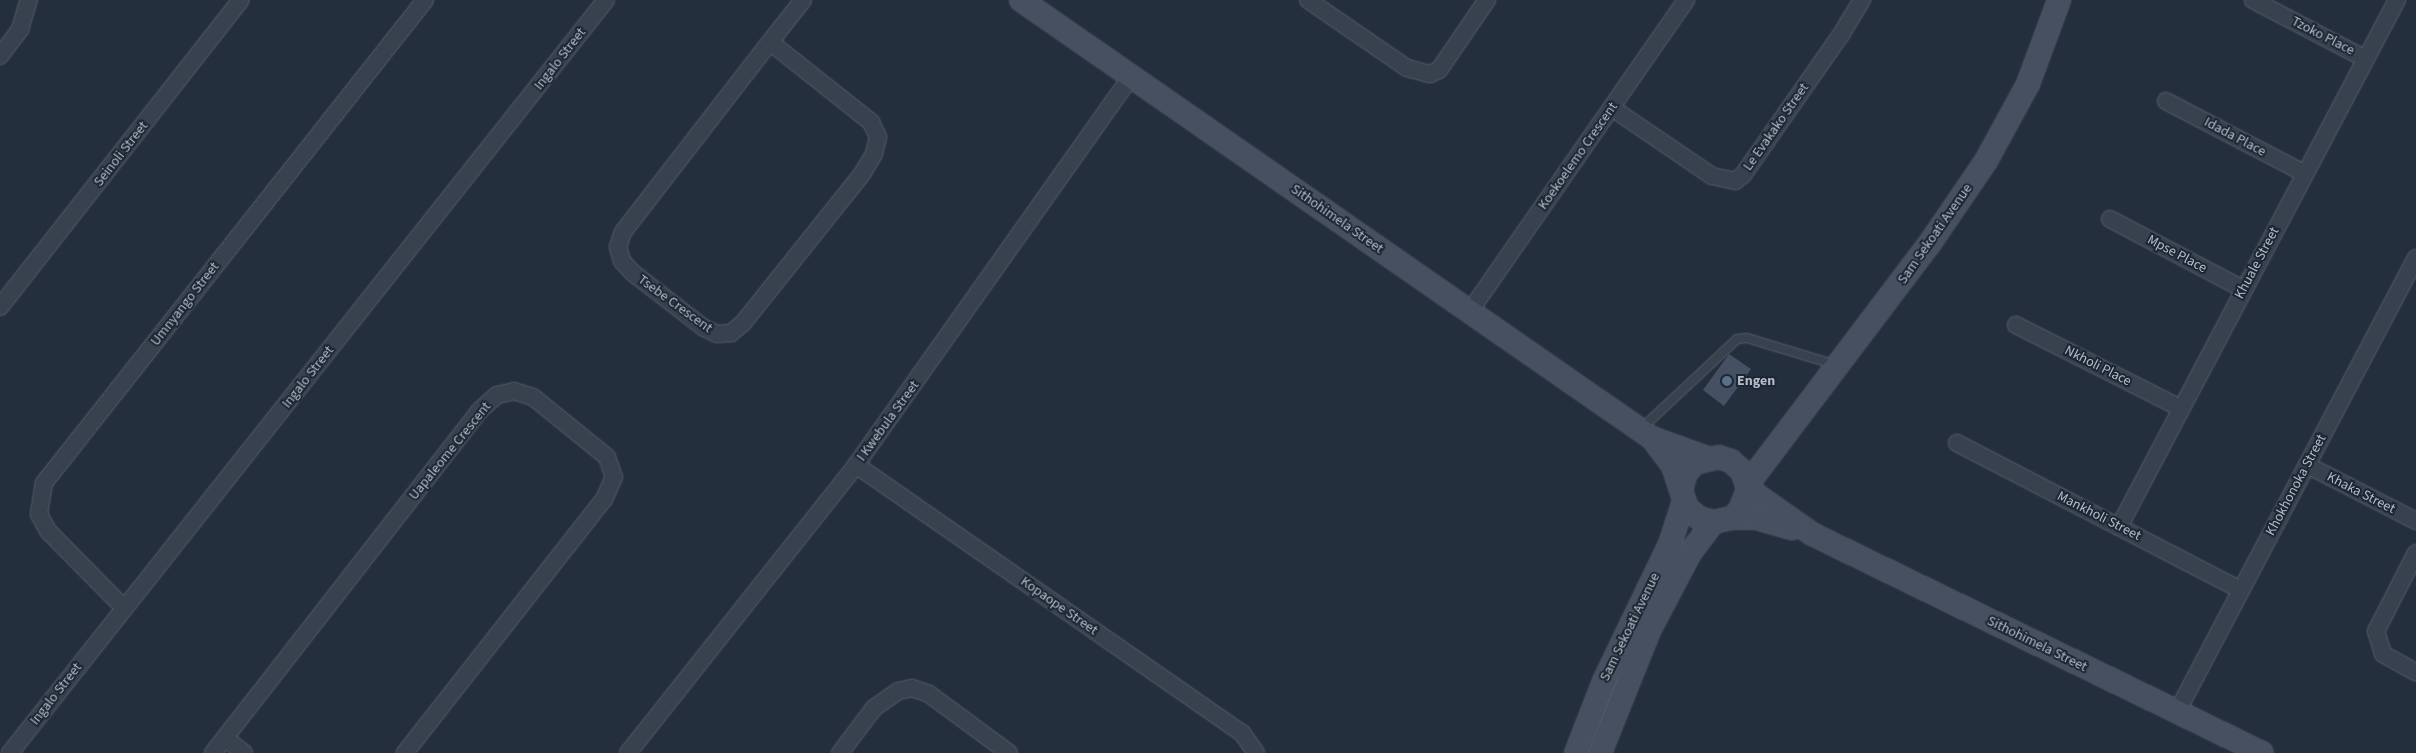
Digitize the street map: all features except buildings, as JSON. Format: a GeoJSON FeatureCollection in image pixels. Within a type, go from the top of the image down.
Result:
{"type":"FeatureCollection","features":[{"type":"Feature","properties":{"kind":"street"},"geometry":{"type":"LineString","coordinates":[[0,56],[20,29],[29,0]]}},
{"type":"Feature","properties":{"kind":"street","name":"Umnyango Street"},"geometry":{"type":"LineString","coordinates":[[124,608],[48,531],[39,514],[44,483],[425,0]]}},
{"type":"Feature","properties":{"kind":"street","name":"Ingalo Street"},"geometry":{"type":"LineString","coordinates":[[10,753],[606,0]]}},
{"type":"Feature","properties":{"kind":"street","name":"Tsebe Crescent"},"geometry":{"type":"LineString","coordinates":[[770,42],[871,122],[878,137],[874,154],[862,174],[743,323],[731,333],[717,334],[704,328],[633,273],[622,260],[618,247],[623,232],[770,42],[804,0]]}},
{"type":"Feature","properties":{"kind":"street","name":"Sithohimela Street"},"geometry":{"type":"LineString","coordinates":[[1021,0],[1647,434],[1707,458]]}},
{"type":"Feature","properties":{"kind":"street"},"geometry":{"type":"LineString","coordinates":[[1308,0],[1407,68],[1430,74],[1439,70],[1487,0]]}},
{"type":"Feature","properties":{"kind":"street","name":"Koekoelemo Crescent"},"geometry":{"type":"LineString","coordinates":[[1470,311],[1686,0]]}},
{"type":"Feature","properties":{"kind":"street","name":"Le Evakako Street"},"geometry":{"type":"LineString","coordinates":[[1612,108],[1712,176],[1724,182],[1735,181],[1743,175],[1837,41],[1862,0]]}},
{"type":"Feature","properties":{"kind":"street","name":"Sam Sekoati Avenue"},"geometry":{"type":"LineString","coordinates":[[1748,487],[1775,447],[1928,246],[1986,161],[2028,84],[2059,0]]}},
{"type":"Feature","properties":{"kind":"street","name":"Tzoko Place"},"geometry":{"type":"LineString","coordinates":[[2253,0],[2366,58]]}},
{"type":"Feature","properties":{"kind":"street","name":"Khuale Street"},"geometry":{"type":"LineString","coordinates":[[2119,527],[2180,408],[2397,0]]}},
{"type":"Feature","properties":{"kind":"street","name":"Seinoli Street"},"geometry":{"type":"LineString","coordinates":[[0,307],[235,2]]}},
{"type":"Feature","properties":{"kind":"street","name":"I Kwebula Street"},"geometry":{"type":"LineString","coordinates":[[628,753],[856,465],[1131,76]]}},
{"type":"Feature","properties":{"kind":"street","name":"Idada Place"},"geometry":{"type":"LineString","coordinates":[[2166,101],[2304,173]]}},
{"type":"Feature","properties":{"kind":"street","name":"Mpse Place"},"geometry":{"type":"LineString","coordinates":[[2110,219],[2243,289]]}},
{"type":"Feature","properties":{"kind":"street","name":"Khokhonoka Street"},"geometry":{"type":"LineString","coordinates":[[2176,712],[2416,258]]}},
{"type":"Feature","properties":{"kind":"street","name":"Nkholi Place"},"geometry":{"type":"LineString","coordinates":[[2016,324],[2180,408]]}},
{"type":"Feature","properties":{"kind":"street","name":"Uapaleome Crescent"},"geometry":{"type":"LineString","coordinates":[[213,753],[479,410],[497,395],[514,391],[532,398],[607,458],[614,477],[604,499],[405,753]]}},
{"type":"Feature","properties":{"kind":"street","name":"Sithohimela Street"},"geometry":{"type":"LineString","coordinates":[[1647,434],[1673,466],[1683,493]]}},
{"type":"Feature","properties":{"kind":"street","name":"Mankholi Street"},"geometry":{"type":"LineString","coordinates":[[1956,443],[2240,590]]}},
{"type":"Feature","properties":{"kind":"street"},"geometry":{"type":"LineString","coordinates":[[1731,461],[1742,471],[1748,487],[1740,510],[1723,520],[1692,514],[1683,493],[1690,468],[1707,458],[1731,461],[1775,447]]}},
{"type":"Feature","properties":{"kind":"street","name":"Kopaope Street"},"geometry":{"type":"LineString","coordinates":[[856,465],[1242,733],[1256,753]]}},
{"type":"Feature","properties":{"kind":"street","name":"Khaka Street"},"geometry":{"type":"LineString","coordinates":[[2307,465],[2416,521]]}},
{"type":"Feature","properties":{"kind":"street","name":"Sithohimela Street"},"geometry":{"type":"LineString","coordinates":[[1748,487],[1812,534]]}},
{"type":"Feature","properties":{"kind":"street","name":"Sam Sekoati Avenue"},"geometry":{"type":"LineString","coordinates":[[1576,753],[1604,682],[1670,544],[1683,493]]}},
{"type":"Feature","properties":{"kind":"street","name":"Sithohimela Street"},"geometry":{"type":"LineString","coordinates":[[1723,520],[1756,518],[1812,534],[2262,753]]}},
{"type":"Feature","properties":{"kind":"street","name":"Sam Sekoati Avenue"},"geometry":{"type":"LineString","coordinates":[[1600,753],[1649,631],[1690,553],[1723,520]]}},
{"type":"Feature","properties":{"kind":"street"},"geometry":{"type":"LineString","coordinates":[[2416,553],[2376,631],[2383,654],[2416,672]]}},
{"type":"Feature","properties":{"kind":"street"},"geometry":{"type":"LineString","coordinates":[[840,753],[874,708],[898,691],[912,688],[929,694],[1009,753]]}},
{"type":"Feature","properties":{"kind":"street"},"geometry":{"type":"LineString","coordinates":[[225,738],[244,753]]}},
{"type":"Feature","properties":{"kind":"lane"},"geometry":{"type":"LineString","coordinates":[[1647,434],[1738,339],[1747,338],[1838,365]]}},
{"type":"Feature","properties":{"kind":"place","name":"Engen"},"geometry":{"type":"Point","coordinates":[1727,381]}}]}
